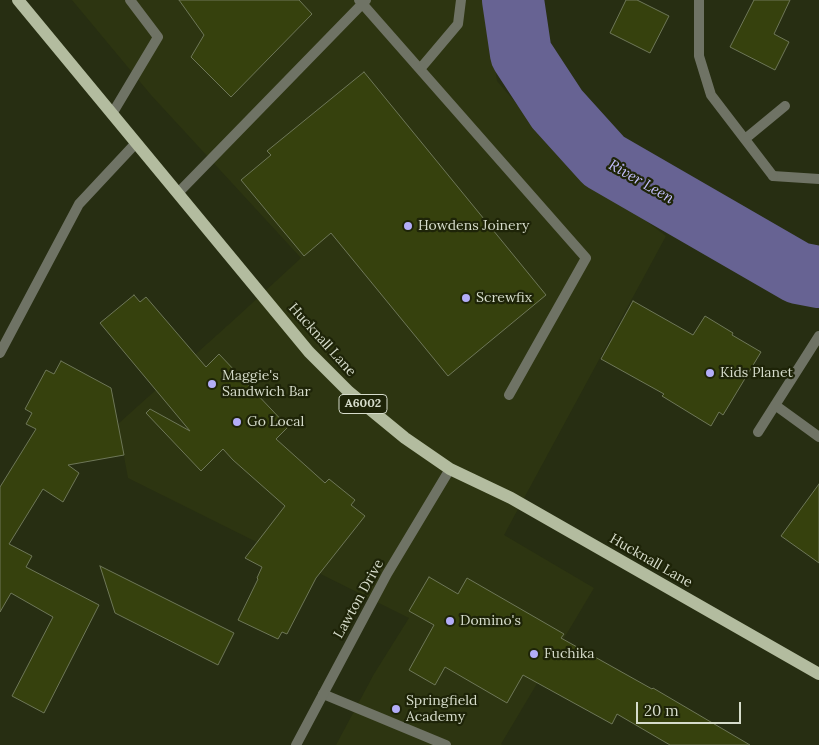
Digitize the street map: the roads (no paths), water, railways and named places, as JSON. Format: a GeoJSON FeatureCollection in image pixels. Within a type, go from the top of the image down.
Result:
{"type":"FeatureCollection","features":[{"type":"Feature","properties":{"kind":"main road","name":"Hucknall Lane"},"geometry":{"type":"LineString","coordinates":[[18,0],[309,352],[348,392],[405,438],[450,469],[511,498],[817,669]]}},
{"type":"Feature","properties":{"kind":"street"},"geometry":{"type":"LineString","coordinates":[[112,114],[158,37],[130,0]]}},
{"type":"Feature","properties":{"kind":"street"},"geometry":{"type":"LineString","coordinates":[[420,69],[458,24],[461,0]]}},
{"type":"Feature","properties":{"kind":"street"},"geometry":{"type":"LineString","coordinates":[[700,0],[699,56],[711,95],[774,176],[819,179]]}},
{"type":"Feature","properties":{"kind":"street"},"geometry":{"type":"LineString","coordinates":[[178,193],[362,1],[586,258],[509,396]]}},
{"type":"Feature","properties":{"kind":"street"},"geometry":{"type":"LineString","coordinates":[[745,138],[785,106]]}},
{"type":"Feature","properties":{"kind":"street"},"geometry":{"type":"LineString","coordinates":[[0,353],[79,204],[136,143]]}},
{"type":"Feature","properties":{"kind":"street"},"geometry":{"type":"LineString","coordinates":[[758,432],[819,336]]}},
{"type":"Feature","properties":{"kind":"street"},"geometry":{"type":"LineString","coordinates":[[775,405],[819,437]]}},
{"type":"Feature","properties":{"kind":"street","name":"Lawton Drive"},"geometry":{"type":"LineString","coordinates":[[296,745],[388,574],[450,469]]}},
{"type":"Feature","properties":{"kind":"street"},"geometry":{"type":"LineString","coordinates":[[323,694],[446,745]]}},
{"type":"Feature","properties":{"kind":"waterway","name":"River Leen"},"geometry":{"type":"LineString","coordinates":[[513,0],[521,54],[557,109],[604,161],[798,273],[819,277]]}},
{"type":"Feature","properties":{"kind":"place","name":"Howdens Joinery"},"geometry":{"type":"Point","coordinates":[408,226]}},
{"type":"Feature","properties":{"kind":"place","name":"Screwfix"},"geometry":{"type":"Point","coordinates":[466,298]}},
{"type":"Feature","properties":{"kind":"place","name":"Kids Planet"},"geometry":{"type":"Point","coordinates":[710,373]}},
{"type":"Feature","properties":{"kind":"place","name":"Maggie's Sandwich Bar"},"geometry":{"type":"Point","coordinates":[212,384]}},
{"type":"Feature","properties":{"kind":"place","name":"Go Local"},"geometry":{"type":"Point","coordinates":[237,422]}},
{"type":"Feature","properties":{"kind":"place","name":"Domino's"},"geometry":{"type":"Point","coordinates":[450,621]}},
{"type":"Feature","properties":{"kind":"place","name":"Fuchika"},"geometry":{"type":"Point","coordinates":[534,654]}},
{"type":"Feature","properties":{"kind":"place","name":"Springfield Academy"},"geometry":{"type":"Point","coordinates":[396,709]}}]}
